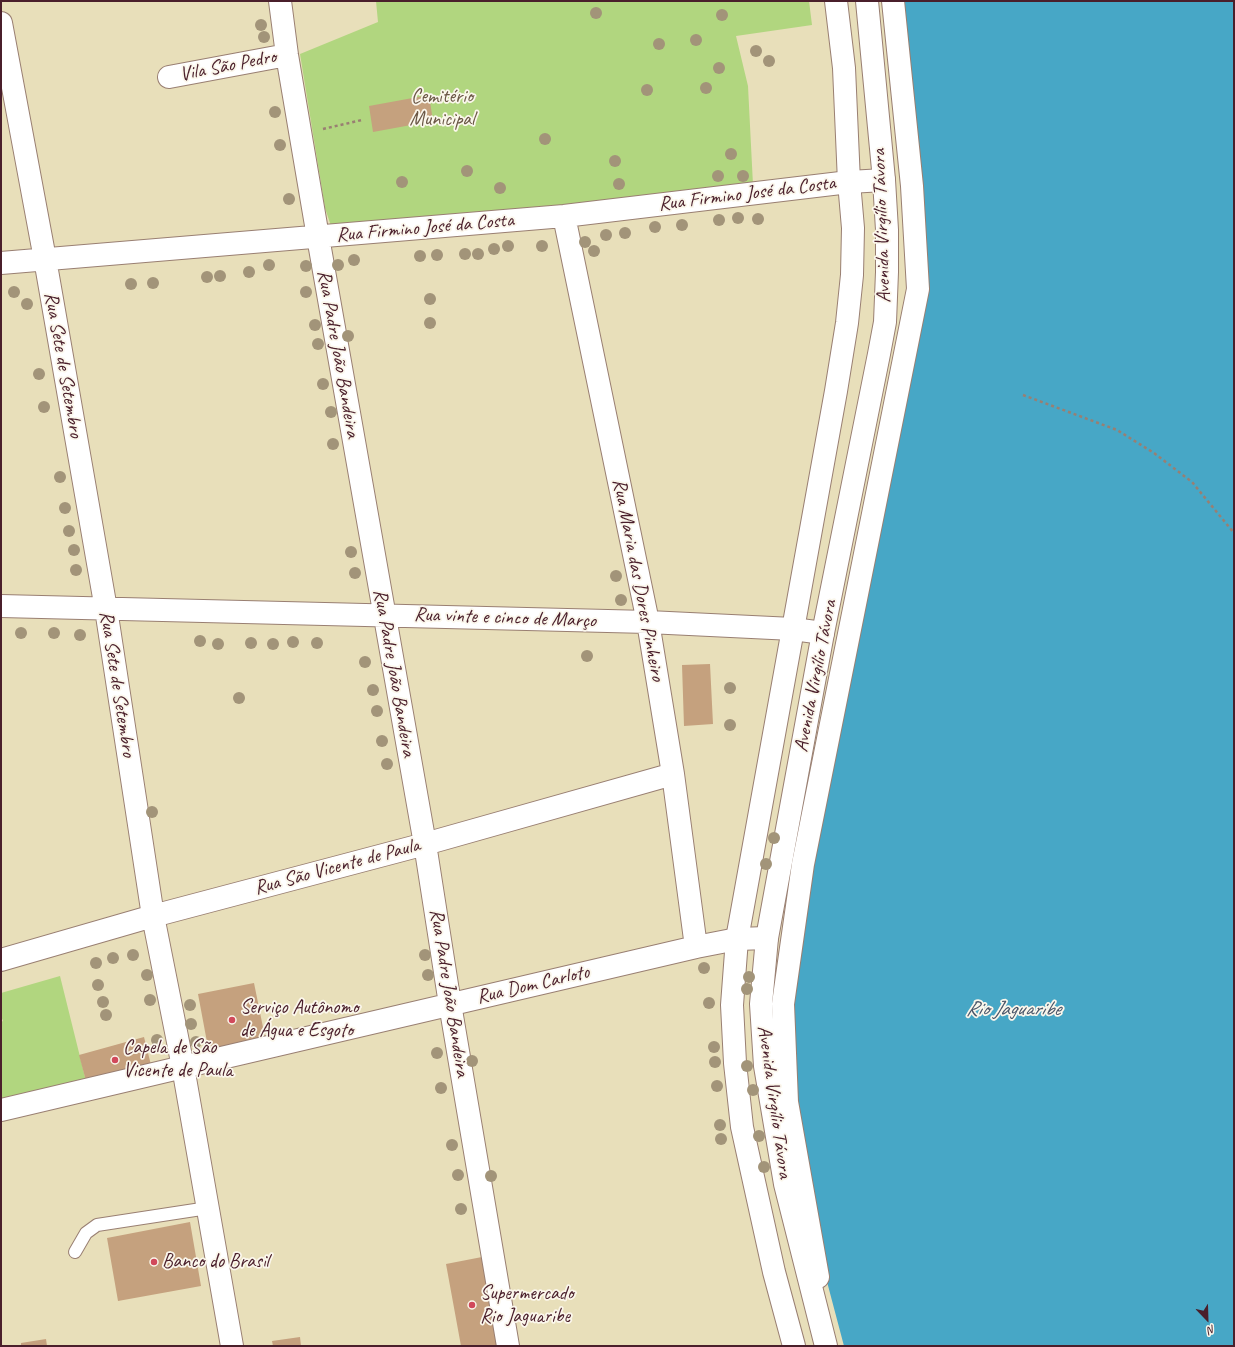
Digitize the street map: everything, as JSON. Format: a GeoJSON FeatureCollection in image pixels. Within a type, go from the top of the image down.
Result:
{"type":"FeatureCollection","features":[{"type":"Feature","properties":{"kind":"street","name":"Rua Padre João Bandeira"},"geometry":{"type":"LineString","coordinates":[[280,1],[287,55],[425,844],[450,1004],[508,1346]]}},
{"type":"Feature","properties":{"kind":"street","name":"Avenida Virgílio Távora"},"geometry":{"type":"LineString","coordinates":[[794,1346],[774,1272],[742,1127],[735,1063],[732,1005],[738,939],[833,406],[847,323],[852,275],[853,228],[848,182],[844,68],[836,1]]}},
{"type":"Feature","properties":{"kind":"street","name":"Avenida Virgílio Távora"},"geometry":{"type":"LineString","coordinates":[[826,1346],[785,1184],[765,1066],[761,1004],[767,938],[823,633],[878,362],[884,322],[887,272],[887,230],[884,180],[867,1]]}},
{"type":"Feature","properties":{"kind":"street"},"geometry":{"type":"LineString","coordinates":[[836,1346],[818,1279],[787,1102],[783,1004],[803,864],[918,289],[912,186],[894,1]]}},
{"type":"Feature","properties":{"kind":"street","name":"Rua Sete de Setembro"},"geometry":{"type":"LineString","coordinates":[[1,22],[45,259],[106,609],[153,916],[183,1067],[232,1346]]}},
{"type":"Feature","properties":{"kind":"street","name":"Vila São Pedro"},"geometry":{"type":"LineString","coordinates":[[169,77],[287,55]]}},
{"type":"Feature","properties":{"kind":"street","name":"Rua Firmino José da Costa"},"geometry":{"type":"LineString","coordinates":[[1,263],[564,216],[848,182],[884,180]]}},
{"type":"Feature","properties":{"kind":"street","name":"Rua Maria das Dores Pinheiro"},"geometry":{"type":"LineString","coordinates":[[564,216],[648,622],[673,774],[696,948]]}},
{"type":"Feature","properties":{"kind":"street","name":"Rua vinte e cinco de Março"},"geometry":{"type":"LineString","coordinates":[[1,606],[648,622],[793,629],[823,633]]}},
{"type":"Feature","properties":{"kind":"street","name":"Rua São Vicente de Paula"},"geometry":{"type":"LineString","coordinates":[[1,960],[153,916],[425,844],[673,774]]}},
{"type":"Feature","properties":{"kind":"street","name":"Rua Dom Carloto"},"geometry":{"type":"LineString","coordinates":[[1,1110],[450,1004],[696,948],[738,939],[767,938]]}},
{"type":"Feature","properties":{"kind":"lane"},"geometry":{"type":"LineString","coordinates":[[75,1252],[86,1233],[97,1225],[208,1208]]}},
{"type":"Feature","properties":{"kind":"path"},"geometry":{"type":"LineString","coordinates":[[319,129],[362,120]]}},
{"type":"Feature","properties":{"kind":"path"},"geometry":{"type":"LineString","coordinates":[[1022,395],[1117,430],[1154,453],[1192,482],[1234,534]]}},
{"type":"Feature","properties":{"kind":"green space","name":"Cemitério Municipal"},"geometry":{"type":"Polygon","coordinates":[[[376,1],[809,1],[812,25],[736,36],[748,86],[753,185],[371,225],[331,226],[325,208],[300,54],[378,22],[376,1]]]}},
{"type":"Feature","properties":{"kind":"green space"},"geometry":{"type":"Polygon","coordinates":[[[60,976],[86,1081],[1,1102],[1,1022],[3,1021],[1,1016],[1,993],[60,976]]]}},
{"type":"Feature","properties":{"kind":"water","name":"Rio Jaguaribe"},"geometry":{"type":"Polygon","coordinates":[[[902,1],[1234,1],[1234,1346],[844,1346],[826,1278],[795,1101],[791,1003],[810,863],[925,288],[902,1]]]}},
{"type":"Feature","properties":{"kind":"building"},"geometry":{"type":"Polygon","coordinates":[[[429,95],[433,121],[373,132],[369,106],[429,95]]]}},
{"type":"Feature","properties":{"kind":"building"},"geometry":{"type":"Polygon","coordinates":[[[710,664],[713,724],[684,726],[682,665],[710,664]]]}},
{"type":"Feature","properties":{"kind":"building","name":"Serviço Autônomo de Água e Esgoto"},"geometry":{"type":"Polygon","coordinates":[[[254,983],[267,1047],[210,1058],[198,994],[254,983]]]}},
{"type":"Feature","properties":{"kind":"building","name":"Capela de São Vicente de Paula"},"geometry":{"type":"Polygon","coordinates":[[[144,1037],[151,1065],[86,1081],[79,1055],[144,1037]]]}},
{"type":"Feature","properties":{"kind":"building","name":"Banco do Brasil"},"geometry":{"type":"Polygon","coordinates":[[[190,1222],[201,1286],[118,1301],[107,1238],[190,1222]]]}},
{"type":"Feature","properties":{"kind":"building","name":"Supermercado Rio Jaguaribe"},"geometry":{"type":"Polygon","coordinates":[[[482,1257],[498,1346],[461,1346],[446,1264],[482,1257]]]}},
{"type":"Feature","properties":{"kind":"building"},"geometry":{"type":"Polygon","coordinates":[[[300,1337],[301,1346],[273,1346],[272,1341],[300,1337]]]}},
{"type":"Feature","properties":{"kind":"building"},"geometry":{"type":"Polygon","coordinates":[[[46,1339],[47,1346],[21,1346],[21,1343],[46,1339]]]}},
{"type":"Feature","properties":{"kind":"place","name":"Serviço Autônomo de Água e Esgoto"},"geometry":{"type":"Point","coordinates":[232,1020]}},
{"type":"Feature","properties":{"kind":"place","name":"Capela de São Vicente de Paula"},"geometry":{"type":"Point","coordinates":[115,1060]}},
{"type":"Feature","properties":{"kind":"place","name":"Banco do Brasil"},"geometry":{"type":"Point","coordinates":[154,1262]}},
{"type":"Feature","properties":{"kind":"place","name":"Supermercado Rio Jaguaribe"},"geometry":{"type":"Point","coordinates":[472,1305]}}]}
